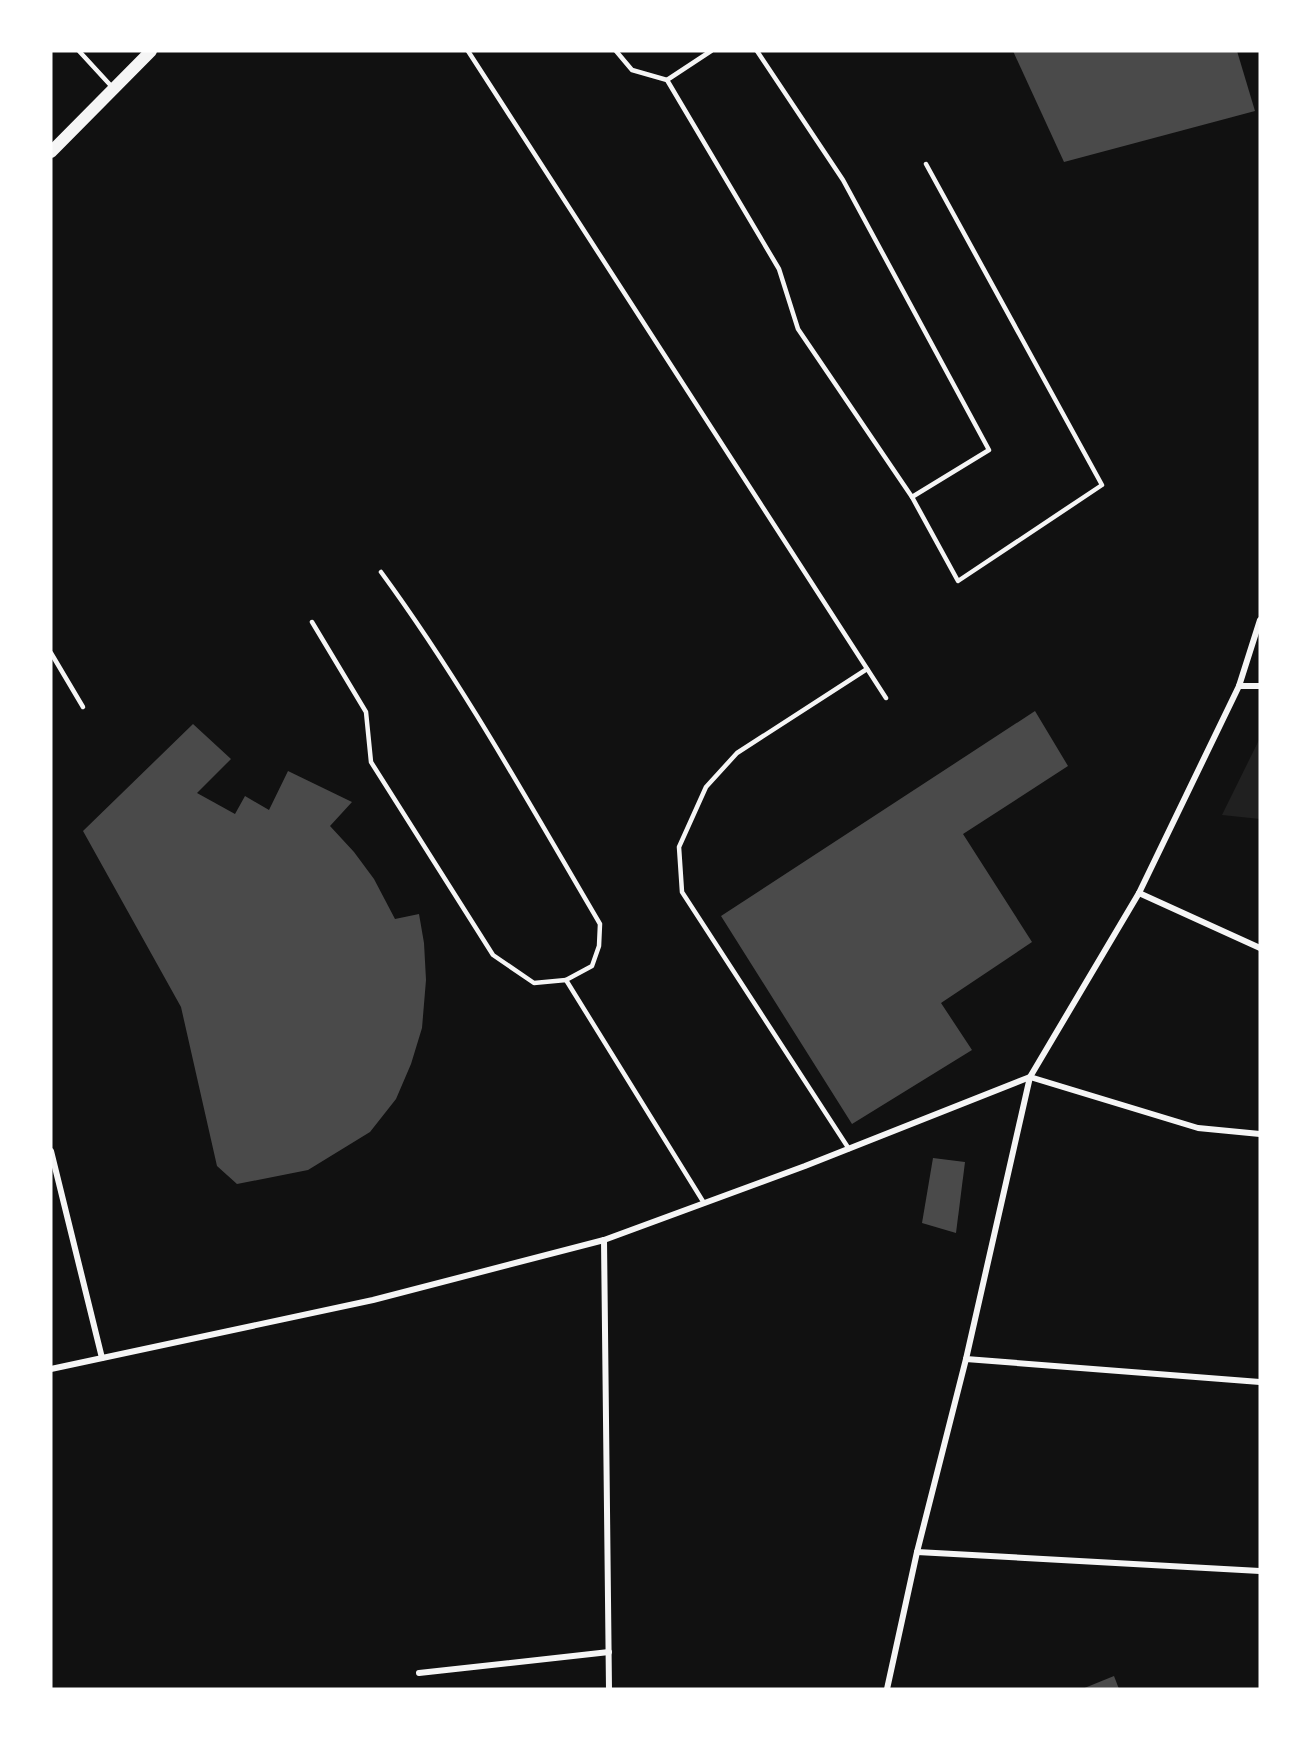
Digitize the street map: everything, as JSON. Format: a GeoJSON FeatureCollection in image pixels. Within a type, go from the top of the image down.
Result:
{"type":"FeatureCollection","features":[{"type":"Feature","properties":{"kind":"main road"},"geometry":{"type":"LineString","coordinates":[[51,152],[152,51]]}},
{"type":"Feature","properties":{"kind":"street"},"geometry":{"type":"LineString","coordinates":[[887,1689],[917,1552],[966,1359],[1030,1077],[1139,894],[1239,686],[1259,624]]}},
{"type":"Feature","properties":{"kind":"street"},"geometry":{"type":"LineString","coordinates":[[1239,686],[1260,686]]}},
{"type":"Feature","properties":{"kind":"street"},"geometry":{"type":"LineString","coordinates":[[1139,894],[1260,948]]}},
{"type":"Feature","properties":{"kind":"street"},"geometry":{"type":"LineString","coordinates":[[51,1369],[373,1300],[604,1240],[849,1149],[1030,1077],[1198,1128],[1260,1134]]}},
{"type":"Feature","properties":{"kind":"street"},"geometry":{"type":"LineString","coordinates":[[51,1151],[102,1358]]}},
{"type":"Feature","properties":{"kind":"street"},"geometry":{"type":"LineString","coordinates":[[604,1240],[609,1689]]}},
{"type":"Feature","properties":{"kind":"street"},"geometry":{"type":"LineString","coordinates":[[966,1359],[1260,1382]]}},
{"type":"Feature","properties":{"kind":"street"},"geometry":{"type":"LineString","coordinates":[[917,1552],[1260,1571]]}},
{"type":"Feature","properties":{"kind":"street"},"geometry":{"type":"LineString","coordinates":[[418,1673],[609,1653]]}},
{"type":"Feature","properties":{"kind":"lane"},"geometry":{"type":"LineString","coordinates":[[79,51],[113,88]]}},
{"type":"Feature","properties":{"kind":"lane"},"geometry":{"type":"LineString","coordinates":[[468,51],[886,698]]}},
{"type":"Feature","properties":{"kind":"lane"},"geometry":{"type":"LineString","coordinates":[[616,51],[632,70],[668,80],[780,268],[798,328],[912,497],[958,581],[1102,485],[926,164]]}},
{"type":"Feature","properties":{"kind":"lane"},"geometry":{"type":"LineString","coordinates":[[668,80],[711,51]]}},
{"type":"Feature","properties":{"kind":"lane"},"geometry":{"type":"LineString","coordinates":[[757,51],[843,180],[989,450],[912,497]]}},
{"type":"Feature","properties":{"kind":"lane"},"geometry":{"type":"LineString","coordinates":[[312,622],[366,712],[371,762],[494,955],[534,983],[566,980],[592,966],[599,946],[600,924],[466,697],[428,636],[381,572]]}},
{"type":"Feature","properties":{"kind":"lane"},"geometry":{"type":"LineString","coordinates":[[51,653],[83,707]]}},
{"type":"Feature","properties":{"kind":"lane"},"geometry":{"type":"LineString","coordinates":[[849,1149],[682,892],[679,847],[705,788],[737,753],[867,669]]}},
{"type":"Feature","properties":{"kind":"lane"},"geometry":{"type":"LineString","coordinates":[[566,980],[704,1203]]}},
{"type":"Feature","properties":{"kind":"shaded area"},"geometry":{"type":"Polygon","coordinates":[[[1260,738],[1260,819],[1222,815],[1260,738]]]}},
{"type":"Feature","properties":{"kind":"building"},"geometry":{"type":"Polygon","coordinates":[[[1013,51],[1237,51],[1255,111],[1064,162],[1013,51]]]}},
{"type":"Feature","properties":{"kind":"building"},"geometry":{"type":"Polygon","coordinates":[[[1035,711],[1068,766],[963,834],[1032,942],[941,1003],[972,1050],[852,1124],[721,916],[1035,711]]]}},
{"type":"Feature","properties":{"kind":"building"},"geometry":{"type":"Polygon","coordinates":[[[193,724],[231,759],[197,793],[235,814],[245,796],[269,810],[288,771],[352,802],[330,826],[354,852],[374,879],[395,919],[419,914],[424,943],[426,980],[422,1028],[411,1064],[396,1099],[370,1132],[308,1170],[237,1184],[217,1166],[181,1007],[83,831],[193,724]]]}},
{"type":"Feature","properties":{"kind":"building"},"geometry":{"type":"Polygon","coordinates":[[[933,1158],[965,1162],[956,1233],[922,1223],[933,1158]]]}},
{"type":"Feature","properties":{"kind":"building"},"geometry":{"type":"Polygon","coordinates":[[[1114,1676],[1119,1689],[1082,1689],[1114,1676]]]}}]}
